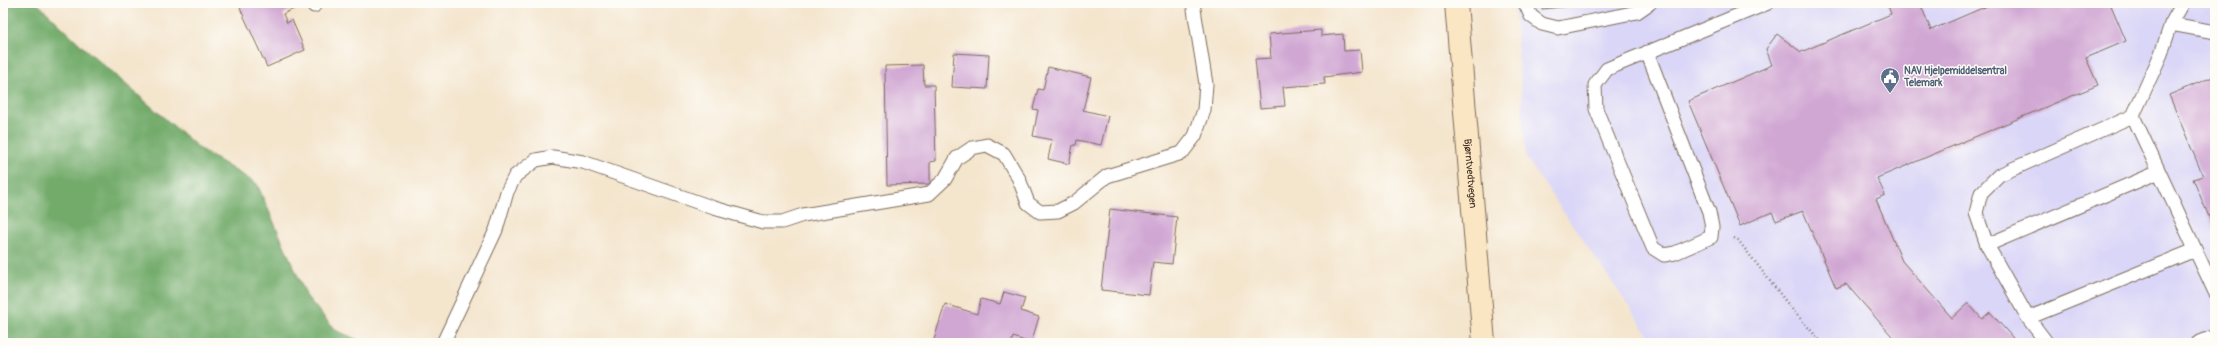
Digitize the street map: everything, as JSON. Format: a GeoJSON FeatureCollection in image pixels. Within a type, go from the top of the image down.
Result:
{"type":"FeatureCollection","features":[{"type":"Feature","properties":{"kind":"main road","name":"Bjørntvedtvegen"},"geometry":{"type":"LineString","coordinates":[[1456,3],[1484,343]]}},
{"type":"Feature","properties":{"kind":"lane"},"geometry":{"type":"LineString","coordinates":[[443,343],[496,230],[508,192],[515,176],[536,160],[554,157],[583,162],[714,208],[763,222],[782,222],[802,215],[929,194],[945,179],[956,158],[972,148],[987,145],[1004,154],[1019,179],[1028,203],[1040,212],[1058,211],[1074,203],[1107,176],[1182,153],[1195,136],[1204,110],[1206,84],[1193,3]]}},
{"type":"Feature","properties":{"kind":"lane"},"geometry":{"type":"LineString","coordinates":[[1525,3],[1531,16],[1542,24],[1558,28],[1637,12],[1650,3]]}},
{"type":"Feature","properties":{"kind":"lane"},"geometry":{"type":"LineString","coordinates":[[1647,52],[1709,212],[1712,227],[1711,237],[1675,254],[1664,255],[1653,248],[1596,109],[1595,85],[1607,69],[1647,52],[1768,3]]}},
{"type":"Feature","properties":{"kind":"lane"},"geometry":{"type":"LineString","coordinates":[[2047,343],[2028,318],[1987,245],[1976,213],[1981,193],[1999,175],[2133,116],[2161,54],[2171,24],[2183,3]]}},
{"type":"Feature","properties":{"kind":"lane"},"geometry":{"type":"LineString","coordinates":[[2171,24],[2215,32]]}},
{"type":"Feature","properties":{"kind":"lane"},"geometry":{"type":"LineString","coordinates":[[2133,116],[2215,292]]}},
{"type":"Feature","properties":{"kind":"lane"},"geometry":{"type":"LineString","coordinates":[[1987,245],[2159,172]]}},
{"type":"Feature","properties":{"kind":"lane"},"geometry":{"type":"LineString","coordinates":[[2028,318],[2195,250]]}},
{"type":"Feature","properties":{"kind":"lane"},"geometry":{"type":"LineString","coordinates":[[2198,343],[2215,336]]}},
{"type":"Feature","properties":{"kind":"path"},"geometry":{"type":"LineString","coordinates":[[99,3],[118,3]]}},
{"type":"Feature","properties":{"kind":"path"},"geometry":{"type":"LineString","coordinates":[[1712,227],[1738,240],[1791,308],[1822,343]]}},
{"type":"Feature","properties":{"kind":"shaded area"},"geometry":{"type":"Polygon","coordinates":[[[1514,3],[2215,3],[2215,343],[1654,343],[1526,158],[1514,3]]]}},
{"type":"Feature","properties":{"kind":"green space"},"geometry":{"type":"Polygon","coordinates":[[[3,3],[37,3],[84,48],[200,149],[257,184],[307,297],[335,330],[365,343],[3,343],[3,3]]]}},
{"type":"Feature","properties":{"kind":"building"},"geometry":{"type":"Polygon","coordinates":[[[250,3],[294,3],[296,8],[283,14],[287,23],[292,20],[305,50],[267,67],[240,8],[250,3]]]}},
{"type":"Feature","properties":{"kind":"building"},"geometry":{"type":"Polygon","coordinates":[[[1542,3],[1594,3],[1594,4],[1542,9],[1542,3]]]}},
{"type":"Feature","properties":{"kind":"building"},"geometry":{"type":"Polygon","coordinates":[[[1887,3],[1920,3],[1931,30],[1994,3],[2110,3],[2126,41],[2086,58],[2098,85],[1877,178],[1885,195],[1876,199],[1902,261],[1952,318],[1968,303],[1982,319],[1990,312],[2013,338],[2007,343],[1898,343],[1846,284],[1836,288],[1803,211],[1776,221],[1772,212],[1740,226],[1688,101],[1772,65],[1766,49],[1777,34],[1801,52],[1891,14],[1887,3]]]}},
{"type":"Feature","properties":{"kind":"building"},"geometry":{"type":"Polygon","coordinates":[[[1321,30],[1321,36],[1343,34],[1344,51],[1360,50],[1362,72],[1324,77],[1325,84],[1283,87],[1285,106],[1260,108],[1255,59],[1271,58],[1269,34],[1321,30]]]}},
{"type":"Feature","properties":{"kind":"building"},"geometry":{"type":"Polygon","coordinates":[[[954,53],[989,55],[987,89],[952,87],[954,53]]]}},
{"type":"Feature","properties":{"kind":"building"},"geometry":{"type":"Polygon","coordinates":[[[923,65],[924,85],[934,85],[936,161],[930,162],[930,184],[887,185],[885,66],[923,65]]]}},
{"type":"Feature","properties":{"kind":"building"},"geometry":{"type":"Polygon","coordinates":[[[1048,67],[1091,77],[1083,110],[1108,116],[1101,145],[1077,140],[1076,145],[1073,145],[1069,164],[1048,159],[1052,140],[1033,136],[1038,110],[1033,109],[1038,89],[1043,90],[1048,67]]]}},
{"type":"Feature","properties":{"kind":"building"},"geometry":{"type":"Polygon","coordinates":[[[2215,76],[2215,231],[2193,179],[2203,176],[2169,95],[2215,76]]]}},
{"type":"Feature","properties":{"kind":"building"},"geometry":{"type":"Polygon","coordinates":[[[1110,209],[1177,217],[1172,264],[1153,262],[1149,295],[1101,290],[1110,209]]]}},
{"type":"Feature","properties":{"kind":"building"},"geometry":{"type":"Polygon","coordinates":[[[1004,292],[1025,298],[1021,311],[1039,317],[1031,343],[1013,337],[1011,343],[933,343],[945,304],[977,314],[981,299],[1000,304],[1004,292]]]}},
{"type":"Feature","properties":{"kind":"place","name":"NAV Hjelpemiddelsentral Telemark"},"geometry":{"type":"Point","coordinates":[1890,94]}}]}
